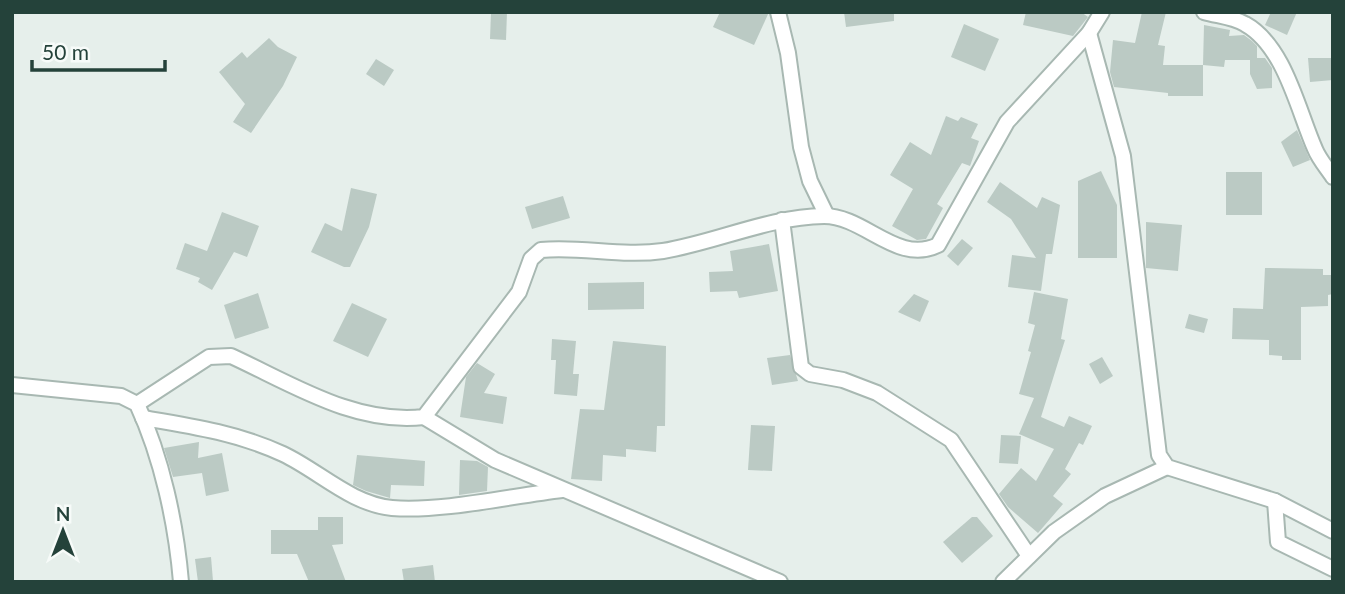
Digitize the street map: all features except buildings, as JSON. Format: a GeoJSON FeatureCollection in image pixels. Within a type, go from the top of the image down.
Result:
{"type":"FeatureCollection","features":[{"type":"Feature","properties":{"kind":"street"},"geometry":{"type":"LineString","coordinates":[[778,12],[788,53],[801,146],[810,181],[827,216]]}},
{"type":"Feature","properties":{"kind":"street"},"geometry":{"type":"LineString","coordinates":[[424,417],[519,292],[534,253],[553,249],[628,254],[664,251],[782,220],[827,216],[856,225],[908,250],[923,252],[937,245],[1007,122],[1089,33],[1102,12]]}},
{"type":"Feature","properties":{"kind":"street"},"geometry":{"type":"LineString","coordinates":[[1204,12],[1236,20],[1248,26],[1266,42],[1290,83],[1316,152],[1333,177]]}},
{"type":"Feature","properties":{"kind":"street"},"geometry":{"type":"LineString","coordinates":[[1089,33],[1123,156],[1159,456],[1167,467],[1275,502],[1333,531]]}},
{"type":"Feature","properties":{"kind":"street"},"geometry":{"type":"LineString","coordinates":[[782,220],[801,367],[810,374],[843,380],[877,393],[950,440],[1029,556]]}},
{"type":"Feature","properties":{"kind":"street"},"geometry":{"type":"LineString","coordinates":[[140,411],[209,357],[231,356],[352,411],[399,420],[424,417],[495,460],[780,582]]}},
{"type":"Feature","properties":{"kind":"street"},"geometry":{"type":"LineString","coordinates":[[12,385],[121,396],[140,411],[245,438],[285,455],[362,500],[391,508],[421,508],[562,490]]}},
{"type":"Feature","properties":{"kind":"street"},"geometry":{"type":"LineString","coordinates":[[140,411],[178,546],[181,582]]}},
{"type":"Feature","properties":{"kind":"street"},"geometry":{"type":"LineString","coordinates":[[1003,582],[1054,532],[1105,496],[1167,467]]}},
{"type":"Feature","properties":{"kind":"street"},"geometry":{"type":"LineString","coordinates":[[1275,502],[1278,542],[1333,569]]}}]}
